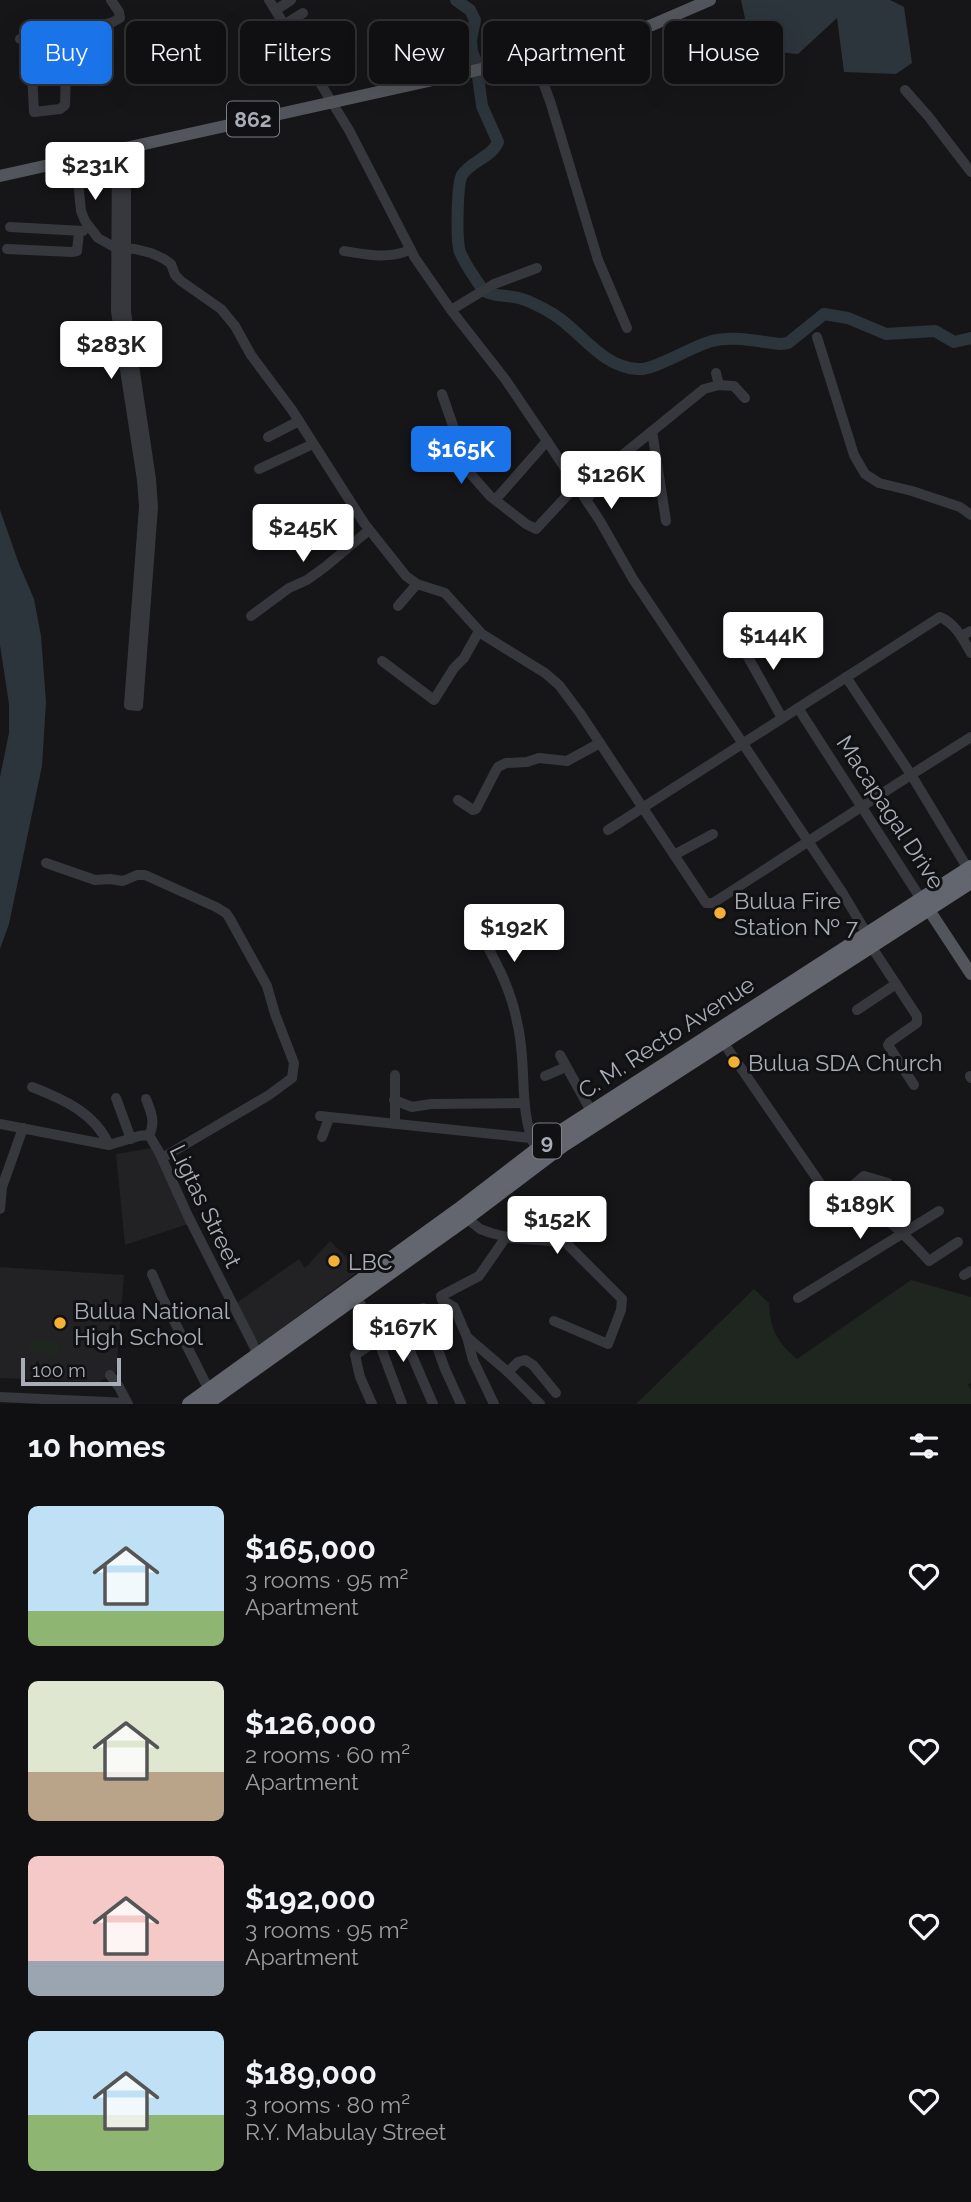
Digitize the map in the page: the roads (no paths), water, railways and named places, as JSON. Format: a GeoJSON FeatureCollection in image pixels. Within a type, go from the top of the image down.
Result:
{"type":"FeatureCollection","features":[{"type":"Feature","properties":{"kind":"highway","name":"C. M. Recto Avenue"},"geometry":{"type":"LineString","coordinates":[[189,1404],[208,1397],[462,1214],[720,1037],[970,873]]}},
{"type":"Feature","properties":{"kind":"highway","name":"C. M. Recto Avenue"},"geometry":{"type":"LineString","coordinates":[[260,1359],[353,1299],[462,1214],[533,1144],[720,1037]]}},
{"type":"Feature","properties":{"kind":"main road","name":"862"},"geometry":{"type":"LineString","coordinates":[[650,26],[710,0]]}},
{"type":"Feature","properties":{"kind":"main road","name":"862"},"geometry":{"type":"LineString","coordinates":[[0,176],[392,87],[483,70]]}},
{"type":"Feature","properties":{"kind":"main road","name":"Macapagal Drive"},"geometry":{"type":"LineString","coordinates":[[925,905],[971,974]]}},
{"type":"Feature","properties":{"kind":"street"},"geometry":{"type":"LineString","coordinates":[[111,0],[120,18],[112,21]]}},
{"type":"Feature","properties":{"kind":"street"},"geometry":{"type":"LineString","coordinates":[[269,0],[283,21]]}},
{"type":"Feature","properties":{"kind":"street"},"geometry":{"type":"LineString","coordinates":[[276,10],[290,0]]}},
{"type":"Feature","properties":{"kind":"street"},"geometry":{"type":"LineString","coordinates":[[290,21],[303,13]]}},
{"type":"Feature","properties":{"kind":"street"},"geometry":{"type":"LineString","coordinates":[[64,62],[65,105],[60,109],[34,112],[32,73],[64,62]]}},
{"type":"Feature","properties":{"kind":"street"},"geometry":{"type":"LineString","coordinates":[[322,84],[410,250],[450,310],[505,379],[586,500],[633,579],[808,842],[918,1019],[915,1025],[888,1045],[914,1085]]}},
{"type":"Feature","properties":{"kind":"street"},"geometry":{"type":"LineString","coordinates":[[544,84],[598,260],[627,328]]}},
{"type":"Feature","properties":{"kind":"street"},"geometry":{"type":"LineString","coordinates":[[905,90],[971,172]]}},
{"type":"Feature","properties":{"kind":"street"},"geometry":{"type":"LineString","coordinates":[[122,149],[121,248],[126,312],[153,508],[133,706]]}},
{"type":"Feature","properties":{"kind":"street"},"geometry":{"type":"LineString","coordinates":[[79,158],[78,199],[91,230],[105,243],[151,253],[164,259],[171,264],[175,275],[181,281],[216,303],[227,314],[251,355],[299,421],[369,530],[406,576],[417,584],[445,593],[479,631],[545,673],[559,685],[706,904],[971,737]]}},
{"type":"Feature","properties":{"kind":"street"},"geometry":{"type":"LineString","coordinates":[[10,227],[79,232],[91,230]]}},
{"type":"Feature","properties":{"kind":"street"},"geometry":{"type":"LineString","coordinates":[[7,248],[77,251],[79,232]]}},
{"type":"Feature","properties":{"kind":"street"},"geometry":{"type":"LineString","coordinates":[[344,251],[370,256],[398,255],[410,250]]}},
{"type":"Feature","properties":{"kind":"street"},"geometry":{"type":"LineString","coordinates":[[450,310],[494,284],[537,268]]}},
{"type":"Feature","properties":{"kind":"street"},"geometry":{"type":"LineString","coordinates":[[817,337],[854,455],[865,474],[879,483],[960,507],[971,514]]}},
{"type":"Feature","properties":{"kind":"street"},"geometry":{"type":"LineString","coordinates":[[716,373],[719,385]]}},
{"type":"Feature","properties":{"kind":"street"},"geometry":{"type":"LineString","coordinates":[[586,500],[624,454],[704,389],[719,385],[734,386],[745,398]]}},
{"type":"Feature","properties":{"kind":"street"},"geometry":{"type":"LineString","coordinates":[[442,394],[469,472],[481,488],[517,517],[536,529],[576,486]]}},
{"type":"Feature","properties":{"kind":"street"},"geometry":{"type":"LineString","coordinates":[[268,437],[299,421]]}},
{"type":"Feature","properties":{"kind":"street"},"geometry":{"type":"LineString","coordinates":[[652,431],[666,521]]}},
{"type":"Feature","properties":{"kind":"street"},"geometry":{"type":"LineString","coordinates":[[496,499],[547,441]]}},
{"type":"Feature","properties":{"kind":"street"},"geometry":{"type":"LineString","coordinates":[[259,469],[313,444]]}},
{"type":"Feature","properties":{"kind":"street"},"geometry":{"type":"LineString","coordinates":[[251,616],[289,588],[307,580],[325,567],[369,530]]}},
{"type":"Feature","properties":{"kind":"street"},"geometry":{"type":"LineString","coordinates":[[398,606],[417,584]]}},
{"type":"Feature","properties":{"kind":"street"},"geometry":{"type":"LineString","coordinates":[[608,830],[940,617],[948,621],[961,636],[971,653]]}},
{"type":"Feature","properties":{"kind":"street"},"geometry":{"type":"LineString","coordinates":[[382,662],[434,701],[479,631]]}},
{"type":"Feature","properties":{"kind":"street"},"geometry":{"type":"LineString","coordinates":[[961,636],[971,631]]}},
{"type":"Feature","properties":{"kind":"street"},"geometry":{"type":"LineString","coordinates":[[738,639],[782,718]]}},
{"type":"Feature","properties":{"kind":"street"},"geometry":{"type":"LineString","coordinates":[[846,677],[912,776],[970,873]]}},
{"type":"Feature","properties":{"kind":"street","name":"Macapagal Drive"},"geometry":{"type":"LineString","coordinates":[[798,708],[925,905]]}},
{"type":"Feature","properties":{"kind":"street"},"geometry":{"type":"LineString","coordinates":[[458,800],[473,810],[477,809],[498,767],[539,758],[567,761],[600,743]]}},
{"type":"Feature","properties":{"kind":"street"},"geometry":{"type":"LineString","coordinates":[[674,855],[713,834]]}},
{"type":"Feature","properties":{"kind":"street"},"geometry":{"type":"LineString","coordinates":[[46,863],[95,880],[123,881],[137,875],[145,875],[226,912],[265,979],[294,1063],[292,1078],[269,1095],[162,1158]]}},
{"type":"Feature","properties":{"kind":"street"},"geometry":{"type":"LineString","coordinates":[[322,1137],[325,1117],[533,1144],[523,1103],[522,1056],[517,1022],[501,972],[488,950],[478,916]]}},
{"type":"Feature","properties":{"kind":"street"},"geometry":{"type":"LineString","coordinates":[[857,1010],[896,984]]}},
{"type":"Feature","properties":{"kind":"street"},"geometry":{"type":"LineString","coordinates":[[720,1037],[824,1189],[831,1194],[841,1195],[864,1176],[888,1183]]}},
{"type":"Feature","properties":{"kind":"street"},"geometry":{"type":"LineString","coordinates":[[560,1055],[591,1111]]}},
{"type":"Feature","properties":{"kind":"street"},"geometry":{"type":"LineString","coordinates":[[545,1076],[566,1067]]}},
{"type":"Feature","properties":{"kind":"street"},"geometry":{"type":"LineString","coordinates":[[395,1075],[395,1124]]}},
{"type":"Feature","properties":{"kind":"street"},"geometry":{"type":"LineString","coordinates":[[32,1087],[61,1099],[91,1118],[105,1135],[109,1145]]}},
{"type":"Feature","properties":{"kind":"street"},"geometry":{"type":"LineString","coordinates":[[116,1098],[131,1139]]}},
{"type":"Feature","properties":{"kind":"street"},"geometry":{"type":"LineString","coordinates":[[146,1099],[153,1119],[149,1135]]}},
{"type":"Feature","properties":{"kind":"street"},"geometry":{"type":"LineString","coordinates":[[394,1100],[412,1107],[431,1104],[523,1103]]}},
{"type":"Feature","properties":{"kind":"street","name":"Ligtas Street"},"geometry":{"type":"LineString","coordinates":[[0,1124],[109,1145],[149,1135],[260,1359]]}},
{"type":"Feature","properties":{"kind":"street"},"geometry":{"type":"LineString","coordinates":[[0,1209],[2,1188],[23,1128]]}},
{"type":"Feature","properties":{"kind":"street"},"geometry":{"type":"LineString","coordinates":[[845,1192],[869,1205],[903,1233],[929,1261],[958,1241]]}},
{"type":"Feature","properties":{"kind":"street"},"geometry":{"type":"LineString","coordinates":[[798,1298],[939,1211]]}},
{"type":"Feature","properties":{"kind":"street"},"geometry":{"type":"LineString","coordinates":[[462,1214],[484,1231],[506,1237],[565,1242],[622,1299],[621,1311],[608,1344],[554,1321]]}},
{"type":"Feature","properties":{"kind":"street"},"geometry":{"type":"LineString","coordinates":[[494,1403],[473,1360],[467,1337],[454,1307],[442,1300],[441,1296],[479,1276],[506,1237]]}},
{"type":"Feature","properties":{"kind":"street"},"geometry":{"type":"LineString","coordinates":[[152,1273],[208,1397]]}},
{"type":"Feature","properties":{"kind":"street"},"geometry":{"type":"LineString","coordinates":[[353,1299],[376,1336],[402,1404]]}},
{"type":"Feature","properties":{"kind":"street"},"geometry":{"type":"LineString","coordinates":[[372,1404],[360,1377],[355,1355],[376,1336],[419,1308],[425,1311],[445,1369],[461,1404]]}},
{"type":"Feature","properties":{"kind":"street"},"geometry":{"type":"LineString","coordinates":[[397,1321],[433,1404]]}},
{"type":"Feature","properties":{"kind":"street"},"geometry":{"type":"LineString","coordinates":[[467,1337],[540,1404]]}},
{"type":"Feature","properties":{"kind":"street"},"geometry":{"type":"LineString","coordinates":[[508,1372],[515,1364],[525,1360],[533,1365],[556,1393]]}},
{"type":"Feature","properties":{"kind":"street"},"geometry":{"type":"LineString","coordinates":[[0,1397],[127,1403],[110,1375]]}},
{"type":"Feature","properties":{"kind":"waterway"},"geometry":{"type":"LineString","coordinates":[[456,0],[470,10],[475,20],[471,40],[482,106],[498,142],[491,152],[466,170],[460,180],[459,189],[460,252],[483,290],[519,298],[541,307],[563,321],[612,362],[637,369],[653,366],[720,339],[788,343],[824,314],[848,318],[886,334],[935,331],[954,342],[971,338]]}},
{"type":"Feature","properties":{"kind":"place","name":"Bulua Fire Station № 7"},"geometry":{"type":"Point","coordinates":[720,913]}},
{"type":"Feature","properties":{"kind":"place","name":"Bulua SDA Church"},"geometry":{"type":"Point","coordinates":[734,1062]}},
{"type":"Feature","properties":{"kind":"place","name":"LBC"},"geometry":{"type":"Point","coordinates":[334,1261]}},
{"type":"Feature","properties":{"kind":"place","name":"Bulua National High School"},"geometry":{"type":"Point","coordinates":[60,1323]}}]}
